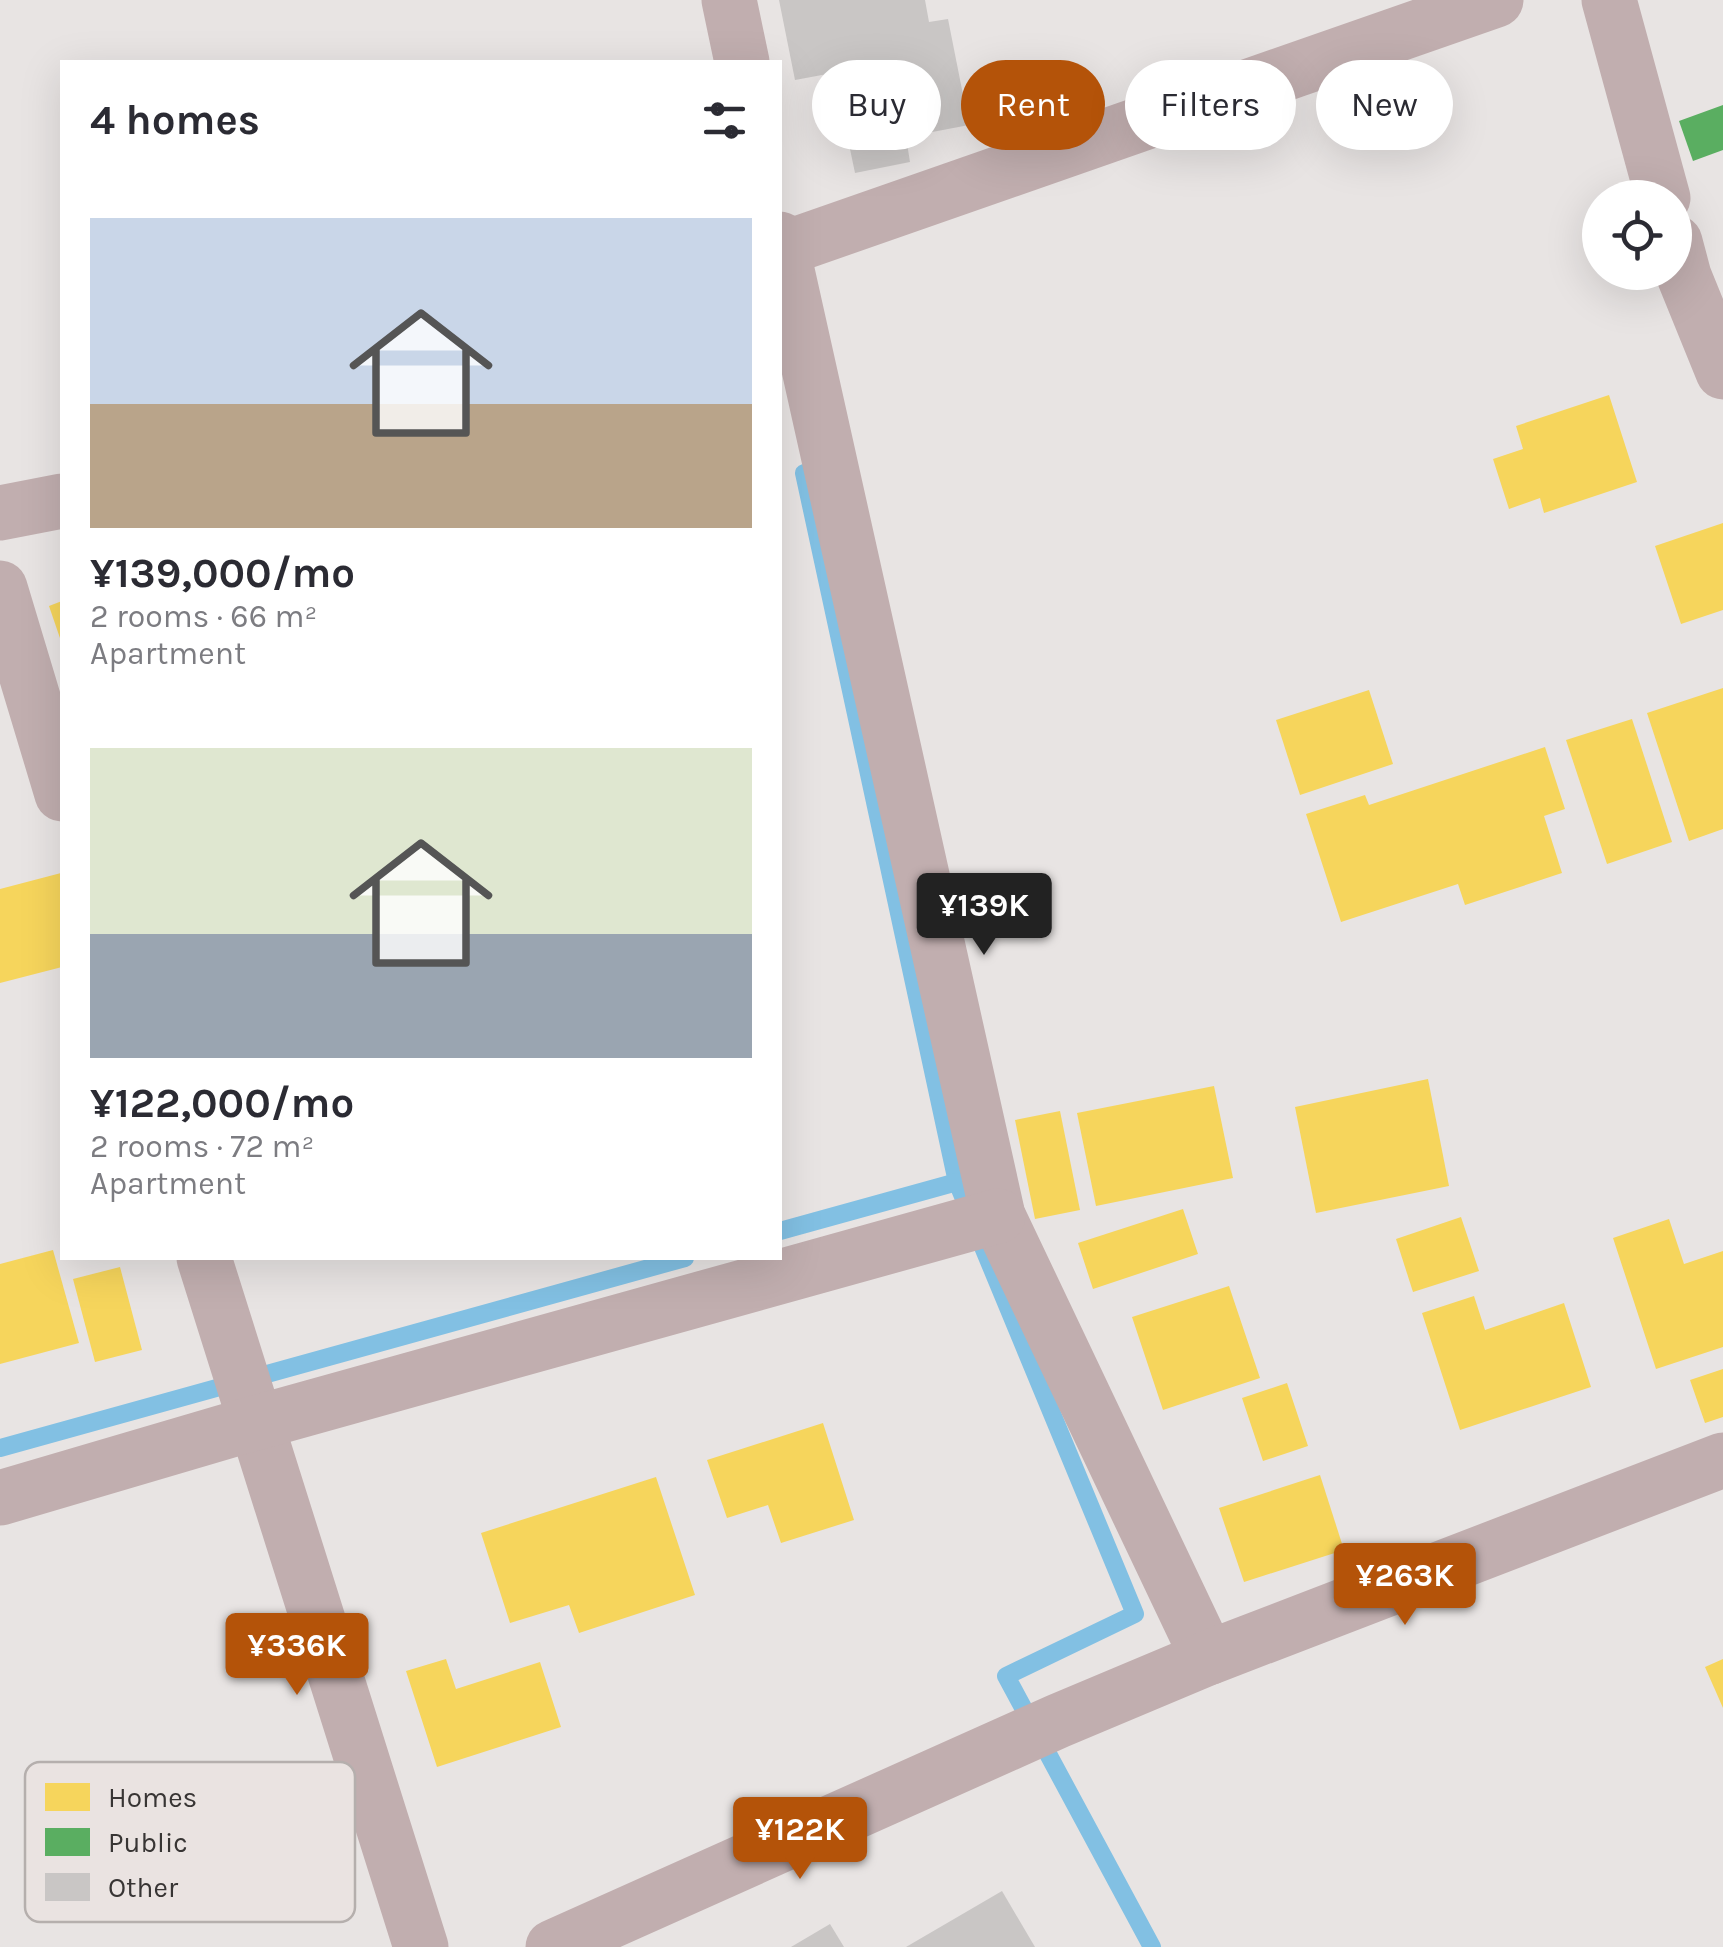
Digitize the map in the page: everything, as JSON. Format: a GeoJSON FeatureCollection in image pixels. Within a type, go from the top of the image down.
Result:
{"type":"FeatureCollection","features":[{"type":"Feature","properties":{"kind":"street"},"geometry":{"type":"LineString","coordinates":[[729,0],[742,60]]}},
{"type":"Feature","properties":{"kind":"street"},"geometry":{"type":"LineString","coordinates":[[782,246],[1496,0]]}},
{"type":"Feature","properties":{"kind":"street"},"geometry":{"type":"LineString","coordinates":[[1609,0],[1658,180]]}},
{"type":"Feature","properties":{"kind":"street"},"geometry":{"type":"LineString","coordinates":[[782,251],[976,1222],[1208,1658]]}},
{"type":"Feature","properties":{"kind":"street"},"geometry":{"type":"LineString","coordinates":[[1690,290],[1723,372]]}},
{"type":"Feature","properties":{"kind":"street"},"geometry":{"type":"LineString","coordinates":[[0,514],[60,501]]}},
{"type":"Feature","properties":{"kind":"street"},"geometry":{"type":"LineString","coordinates":[[0,588],[60,787]]}},
{"type":"Feature","properties":{"kind":"street"},"geometry":{"type":"LineString","coordinates":[[0,1498],[246,1395],[976,1222]]}},
{"type":"Feature","properties":{"kind":"street"},"geometry":{"type":"LineString","coordinates":[[205,1260],[421,1947]]}},
{"type":"Feature","properties":{"kind":"street"},"geometry":{"type":"LineString","coordinates":[[553,1947],[1035,1731],[1208,1658],[1723,1460]]}},
{"type":"Feature","properties":{"kind":"building: Homes"},"geometry":{"type":"Polygon","coordinates":[[[1609,395],[1637,482],[1544,513],[1540,498],[1509,509],[1493,459],[1523,449],[1516,426],[1609,395]]]}},
{"type":"Feature","properties":{"kind":"building: Homes"},"geometry":{"type":"Polygon","coordinates":[[[1723,523],[1723,610],[1681,624],[1655,546],[1723,523]]]}},
{"type":"Feature","properties":{"kind":"building: Homes"},"geometry":{"type":"Polygon","coordinates":[[[60,602],[60,638],[49,606],[60,602]]]}},
{"type":"Feature","properties":{"kind":"building: Homes"},"geometry":{"type":"Polygon","coordinates":[[[1723,688],[1723,829],[1689,841],[1647,713],[1723,688]]]}},
{"type":"Feature","properties":{"kind":"building: Homes"},"geometry":{"type":"Polygon","coordinates":[[[1369,690],[1393,764],[1300,795],[1276,720],[1369,690]]]}},
{"type":"Feature","properties":{"kind":"building: Homes"},"geometry":{"type":"Polygon","coordinates":[[[1632,719],[1672,842],[1607,864],[1566,740],[1632,719]]]}},
{"type":"Feature","properties":{"kind":"building: Homes"},"geometry":{"type":"Polygon","coordinates":[[[1545,747],[1565,809],[1544,816],[1562,873],[1465,905],[1458,884],[1341,922],[1306,814],[1365,795],[1369,805],[1545,747]]]}},
{"type":"Feature","properties":{"kind":"building: Homes"},"geometry":{"type":"Polygon","coordinates":[[[60,873],[60,968],[0,983],[0,889],[60,873]]]}},
{"type":"Feature","properties":{"kind":"building: Homes"},"geometry":{"type":"Polygon","coordinates":[[[1428,1079],[1449,1186],[1316,1213],[1295,1107],[1428,1079]]]}},
{"type":"Feature","properties":{"kind":"building: Homes"},"geometry":{"type":"Polygon","coordinates":[[[1214,1086],[1233,1178],[1096,1206],[1077,1113],[1214,1086]]]}},
{"type":"Feature","properties":{"kind":"building: Homes"},"geometry":{"type":"Polygon","coordinates":[[[1060,1111],[1080,1210],[1035,1219],[1015,1120],[1060,1111]]]}},
{"type":"Feature","properties":{"kind":"building: Homes"},"geometry":{"type":"Polygon","coordinates":[[[1183,1209],[1198,1254],[1093,1289],[1078,1243],[1183,1209]]]}},
{"type":"Feature","properties":{"kind":"building: Homes"},"geometry":{"type":"Polygon","coordinates":[[[1461,1217],[1479,1271],[1413,1292],[1396,1239],[1461,1217]]]}},
{"type":"Feature","properties":{"kind":"building: Homes"},"geometry":{"type":"Polygon","coordinates":[[[1669,1219],[1684,1264],[1723,1251],[1723,1347],[1656,1369],[1613,1238],[1669,1219]]]}},
{"type":"Feature","properties":{"kind":"building: Homes"},"geometry":{"type":"Polygon","coordinates":[[[53,1250],[79,1343],[0,1364],[0,1264],[53,1250]]]}},
{"type":"Feature","properties":{"kind":"building: Homes"},"geometry":{"type":"Polygon","coordinates":[[[120,1267],[142,1350],[95,1362],[73,1279],[120,1267]]]}},
{"type":"Feature","properties":{"kind":"building: Homes"},"geometry":{"type":"Polygon","coordinates":[[[1229,1286],[1260,1378],[1163,1410],[1132,1317],[1229,1286]]]}},
{"type":"Feature","properties":{"kind":"building: Homes"},"geometry":{"type":"Polygon","coordinates":[[[1474,1296],[1485,1330],[1564,1303],[1591,1387],[1460,1430],[1422,1313],[1474,1296]]]}},
{"type":"Feature","properties":{"kind":"building: Homes"},"geometry":{"type":"Polygon","coordinates":[[[1723,1369],[1723,1417],[1705,1423],[1690,1380],[1723,1369]]]}},
{"type":"Feature","properties":{"kind":"building: Homes"},"geometry":{"type":"Polygon","coordinates":[[[1287,1383],[1308,1446],[1263,1461],[1242,1398],[1287,1383]]]}},
{"type":"Feature","properties":{"kind":"building: Homes"},"geometry":{"type":"Polygon","coordinates":[[[823,1423],[854,1520],[781,1543],[768,1505],[727,1518],[707,1460],[823,1423]]]}},
{"type":"Feature","properties":{"kind":"building: Homes"},"geometry":{"type":"Polygon","coordinates":[[[1320,1475],[1344,1550],[1244,1582],[1219,1508],[1320,1475]]]}},
{"type":"Feature","properties":{"kind":"building: Homes"},"geometry":{"type":"Polygon","coordinates":[[[656,1477],[695,1595],[579,1633],[569,1605],[510,1623],[481,1533],[656,1477]]]}},
{"type":"Feature","properties":{"kind":"building: Homes"},"geometry":{"type":"Polygon","coordinates":[[[446,1659],[456,1689],[540,1662],[561,1727],[437,1767],[406,1671],[446,1659]]]}},
{"type":"Feature","properties":{"kind":"building: Homes"},"geometry":{"type":"Polygon","coordinates":[[[1723,1659],[1723,1708],[1705,1667],[1723,1659]]]}},
{"type":"Feature","properties":{"kind":"building: Public"},"geometry":{"type":"Polygon","coordinates":[[[1723,105],[1723,150],[1693,161],[1679,121],[1723,105]]]}},
{"type":"Feature","properties":{"kind":"building: Other"},"geometry":{"type":"Polygon","coordinates":[[[779,0],[925,0],[929,22],[948,19],[961,85],[961,127],[941,130],[941,60],[812,60],[812,77],[795,80],[779,0]]]}},
{"type":"Feature","properties":{"kind":"building: Other"},"geometry":{"type":"Polygon","coordinates":[[[850,150],[908,150],[910,162],[855,173],[850,150]]]}},
{"type":"Feature","properties":{"kind":"building: Other"},"geometry":{"type":"Polygon","coordinates":[[[1002,1891],[1035,1947],[906,1947],[1002,1891]]]}},
{"type":"Feature","properties":{"kind":"building: Other"},"geometry":{"type":"Polygon","coordinates":[[[830,1924],[844,1947],[791,1947],[830,1924]]]}},
{"type":"Feature","properties":{"kind":"waterway"},"geometry":{"type":"LineString","coordinates":[[804,473],[957,1182],[972,1218]]}},
{"type":"Feature","properties":{"kind":"waterway"},"geometry":{"type":"LineString","coordinates":[[782,1230],[957,1182]]}},
{"type":"Feature","properties":{"kind":"waterway"},"geometry":{"type":"LineString","coordinates":[[983,1247],[1135,1614],[1006,1676],[1152,1947]]}},
{"type":"Feature","properties":{"kind":"waterway"},"geometry":{"type":"LineString","coordinates":[[0,1448],[678,1260]]}}]}
